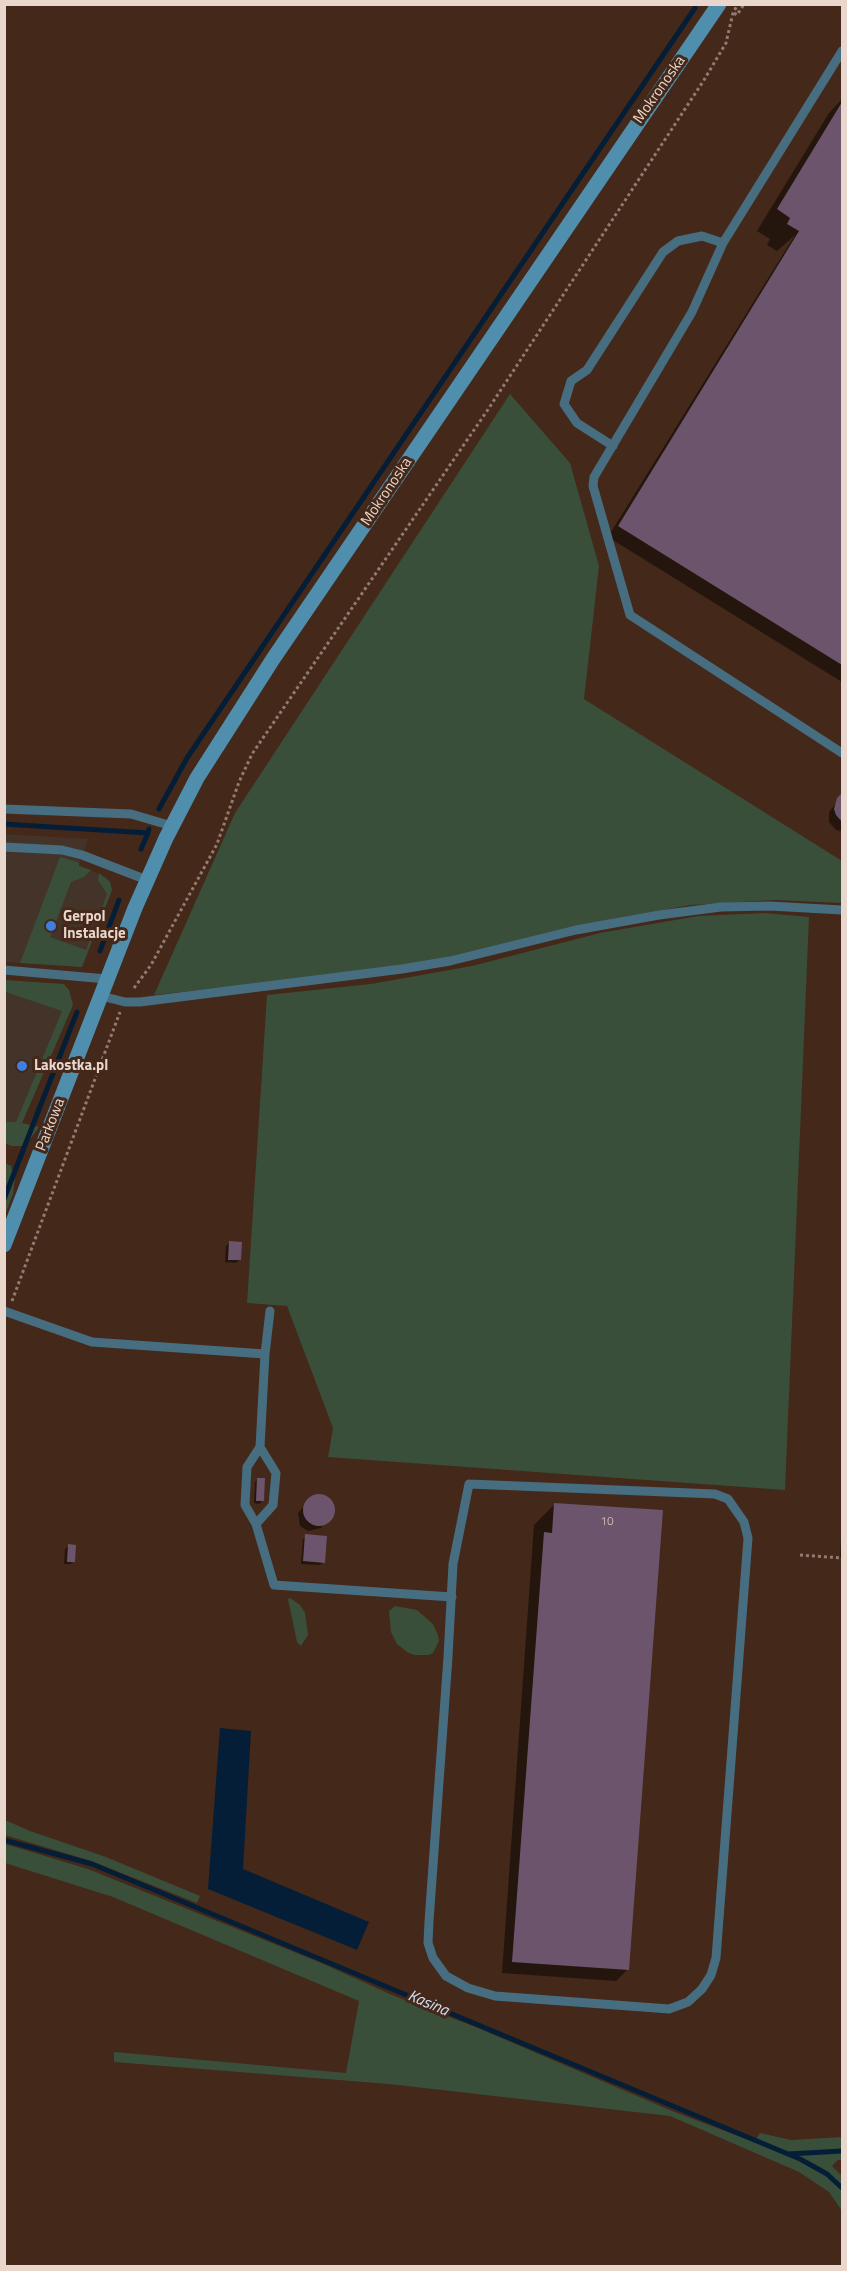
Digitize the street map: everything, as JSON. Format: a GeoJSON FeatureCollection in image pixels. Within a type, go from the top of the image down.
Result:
{"type":"FeatureCollection","features":[{"type":"Feature","properties":{"kind":"main road","name":"Mokronoska"},"geometry":{"type":"LineString","coordinates":[[100,1000],[147,880],[197,778],[273,659],[719,4]]}},
{"type":"Feature","properties":{"kind":"main road","name":"Parkowa"},"geometry":{"type":"LineString","coordinates":[[4,1245],[100,1000]]}},
{"type":"Feature","properties":{"kind":"lane"},"geometry":{"type":"LineString","coordinates":[[843,51],[723,243],[692,312],[594,477],[593,486],[600,518],[630,615],[843,753]]}},
{"type":"Feature","properties":{"kind":"lane"},"geometry":{"type":"LineString","coordinates":[[613,446],[577,423],[564,404],[571,381],[587,370],[663,252],[678,241],[702,236],[723,243]]}},
{"type":"Feature","properties":{"kind":"lane"},"geometry":{"type":"LineString","coordinates":[[4,809],[131,814],[172,826]]}},
{"type":"Feature","properties":{"kind":"lane"},"geometry":{"type":"LineString","coordinates":[[4,847],[62,850],[82,855],[147,880]]}},
{"type":"Feature","properties":{"kind":"lane"},"geometry":{"type":"LineString","coordinates":[[100,1000],[125,1002],[402,969],[450,961],[576,930],[658,915],[722,907],[770,906],[843,910]]}},
{"type":"Feature","properties":{"kind":"lane"},"geometry":{"type":"LineString","coordinates":[[4,970],[107,979]]}},
{"type":"Feature","properties":{"kind":"lane"},"geometry":{"type":"LineString","coordinates":[[4,1311],[92,1342],[265,1354]]}},
{"type":"Feature","properties":{"kind":"lane"},"geometry":{"type":"LineString","coordinates":[[270,1311],[265,1354],[260,1447],[247,1467],[245,1505],[256,1524],[274,1585],[452,1597]]}},
{"type":"Feature","properties":{"kind":"lane"},"geometry":{"type":"LineString","coordinates":[[256,1524],[273,1505],[276,1473],[260,1447]]}},
{"type":"Feature","properties":{"kind":"lane"},"geometry":{"type":"LineString","coordinates":[[469,1484],[715,1494],[728,1499],[741,1516],[748,1538],[716,1958],[711,1975],[702,1989],[687,2002],[669,2009],[495,1996],[468,1988],[446,1976],[433,1958],[428,1943],[429,1921],[452,1597],[453,1564],[469,1484]]}},
{"type":"Feature","properties":{"kind":"path"},"geometry":{"type":"LineString","coordinates":[[13,1299],[125,1002],[151,965],[217,844],[252,754],[487,411],[709,72],[726,43],[733,13],[738,4]]}},
{"type":"Feature","properties":{"kind":"path"},"geometry":{"type":"LineString","coordinates":[[733,13],[737,15],[744,4]]}},
{"type":"Feature","properties":{"kind":"path"},"geometry":{"type":"LineString","coordinates":[[800,1554],[843,1558]]}},
{"type":"Feature","properties":{"kind":"shaded area","name":"Gerpol Instalacje"},"geometry":{"type":"Polygon","coordinates":[[[4,834],[88,839],[79,865],[106,877],[112,890],[82,967],[5,962],[4,834]]]}},
{"type":"Feature","properties":{"kind":"shaded area","name":"Lakostka.pl"},"geometry":{"type":"Polygon","coordinates":[[[4,992],[63,1011],[16,1123],[5,1122],[4,992]]]}},
{"type":"Feature","properties":{"kind":"green space"},"geometry":{"type":"Polygon","coordinates":[[[510,394],[570,463],[599,566],[584,699],[842,861],[842,903],[775,900],[691,905],[622,917],[498,948],[383,970],[154,995],[235,813],[510,394]]]}},
{"type":"Feature","properties":{"kind":"green space"},"geometry":{"type":"Polygon","coordinates":[[[60,857],[79,863],[79,866],[91,870],[84,877],[71,882],[50,937],[86,950],[107,894],[98,880],[99,873],[110,882],[112,890],[82,967],[20,963],[60,857]]]}},
{"type":"Feature","properties":{"kind":"green space"},"geometry":{"type":"Polygon","coordinates":[[[765,913],[809,917],[785,1490],[328,1457],[333,1428],[287,1306],[247,1303],[267,995],[371,984],[472,966],[600,933],[698,916],[765,913]]]}},
{"type":"Feature","properties":{"kind":"green space"},"geometry":{"type":"Polygon","coordinates":[[[5,980],[64,984],[69,990],[73,1005],[22,1123],[39,1127],[28,1142],[22,1146],[11,1146],[5,1143],[5,1122],[16,1122],[62,1011],[5,992],[5,980]]]}},
{"type":"Feature","properties":{"kind":"green space"},"geometry":{"type":"Polygon","coordinates":[[[5,1163],[11,1166],[15,1178],[13,1194],[5,1215],[5,1163]]]}},
{"type":"Feature","properties":{"kind":"green space"},"geometry":{"type":"Polygon","coordinates":[[[288,1599],[300,1605],[305,1613],[308,1635],[301,1646],[297,1642],[288,1599]]]}},
{"type":"Feature","properties":{"kind":"green space"},"geometry":{"type":"Polygon","coordinates":[[[395,1606],[417,1610],[433,1624],[439,1641],[433,1653],[414,1655],[397,1644],[391,1632],[389,1611],[395,1606]]]}},
{"type":"Feature","properties":{"kind":"green space"},"geometry":{"type":"Polygon","coordinates":[[[5,1820],[106,1857],[200,1896],[197,1903],[91,1861],[5,1835],[5,1820]]]}},
{"type":"Feature","properties":{"kind":"green space"},"geometry":{"type":"Polygon","coordinates":[[[5,1844],[88,1869],[319,1962],[392,1995],[478,2028],[672,2111],[754,2142],[760,2133],[791,2140],[842,2137],[842,2160],[838,2160],[832,2166],[842,2176],[842,2211],[829,2192],[799,2172],[670,2116],[389,2084],[114,2062],[114,2052],[346,2073],[359,2001],[113,1897],[5,1863],[5,1844]]]}},
{"type":"Feature","properties":{"kind":"water"},"geometry":{"type":"Polygon","coordinates":[[[220,1728],[251,1731],[243,1869],[369,1922],[357,1950],[208,1889],[220,1728]]]}},
{"type":"Feature","properties":{"kind":"building"},"geometry":{"type":"Polygon","coordinates":[[[842,102],[842,665],[618,526],[799,231],[787,224],[790,218],[777,209],[842,102]]]}},
{"type":"Feature","properties":{"kind":"building"},"geometry":{"type":"Polygon","coordinates":[[[842,793],[842,822],[834,809],[837,798],[842,793]]]}},
{"type":"Feature","properties":{"kind":"building"},"geometry":{"type":"Polygon","coordinates":[[[229,1241],[242,1242],[241,1260],[228,1260],[229,1241]]]}},
{"type":"Feature","properties":{"kind":"building"},"geometry":{"type":"Polygon","coordinates":[[[257,1478],[265,1478],[264,1501],[256,1501],[257,1478]]]}},
{"type":"Feature","properties":{"kind":"building"},"geometry":{"type":"Polygon","coordinates":[[[319,1494],[330,1499],[335,1510],[330,1521],[319,1526],[308,1521],[303,1510],[308,1499],[319,1494]]]}},
{"type":"Feature","properties":{"kind":"building"},"geometry":{"type":"Polygon","coordinates":[[[554,1503],[663,1510],[629,1970],[512,1962],[544,1532],[552,1533],[554,1503]]]}},
{"type":"Feature","properties":{"kind":"building"},"geometry":{"type":"Polygon","coordinates":[[[305,1534],[327,1536],[325,1563],[303,1561],[305,1534]]]}},
{"type":"Feature","properties":{"kind":"building"},"geometry":{"type":"Polygon","coordinates":[[[68,1544],[76,1545],[75,1562],[67,1562],[68,1544]]]}},
{"type":"Feature","properties":{"kind":"waterway"},"geometry":{"type":"LineString","coordinates":[[159,809],[187,758],[695,8]]}},
{"type":"Feature","properties":{"kind":"waterway"},"geometry":{"type":"LineString","coordinates":[[4,824],[148,833],[149,829]]}},
{"type":"Feature","properties":{"kind":"waterway"},"geometry":{"type":"LineString","coordinates":[[141,849],[148,833]]}},
{"type":"Feature","properties":{"kind":"waterway"},"geometry":{"type":"LineString","coordinates":[[100,951],[119,900]]}},
{"type":"Feature","properties":{"kind":"waterway"},"geometry":{"type":"LineString","coordinates":[[4,1199],[77,1012]]}},
{"type":"Feature","properties":{"kind":"waterway","name":"Kasina"},"geometry":{"type":"LineString","coordinates":[[4,1840],[92,1864],[800,2159],[827,2174],[842,2188]]}},
{"type":"Feature","properties":{"kind":"waterway"},"geometry":{"type":"LineString","coordinates":[[788,2154],[842,2151]]}},
{"type":"Feature","properties":{"kind":"place","name":"Gerpol Instalacje"},"geometry":{"type":"Point","coordinates":[51,926]}},
{"type":"Feature","properties":{"kind":"place","name":"Lakostka.pl"},"geometry":{"type":"Point","coordinates":[22,1066]}}]}
